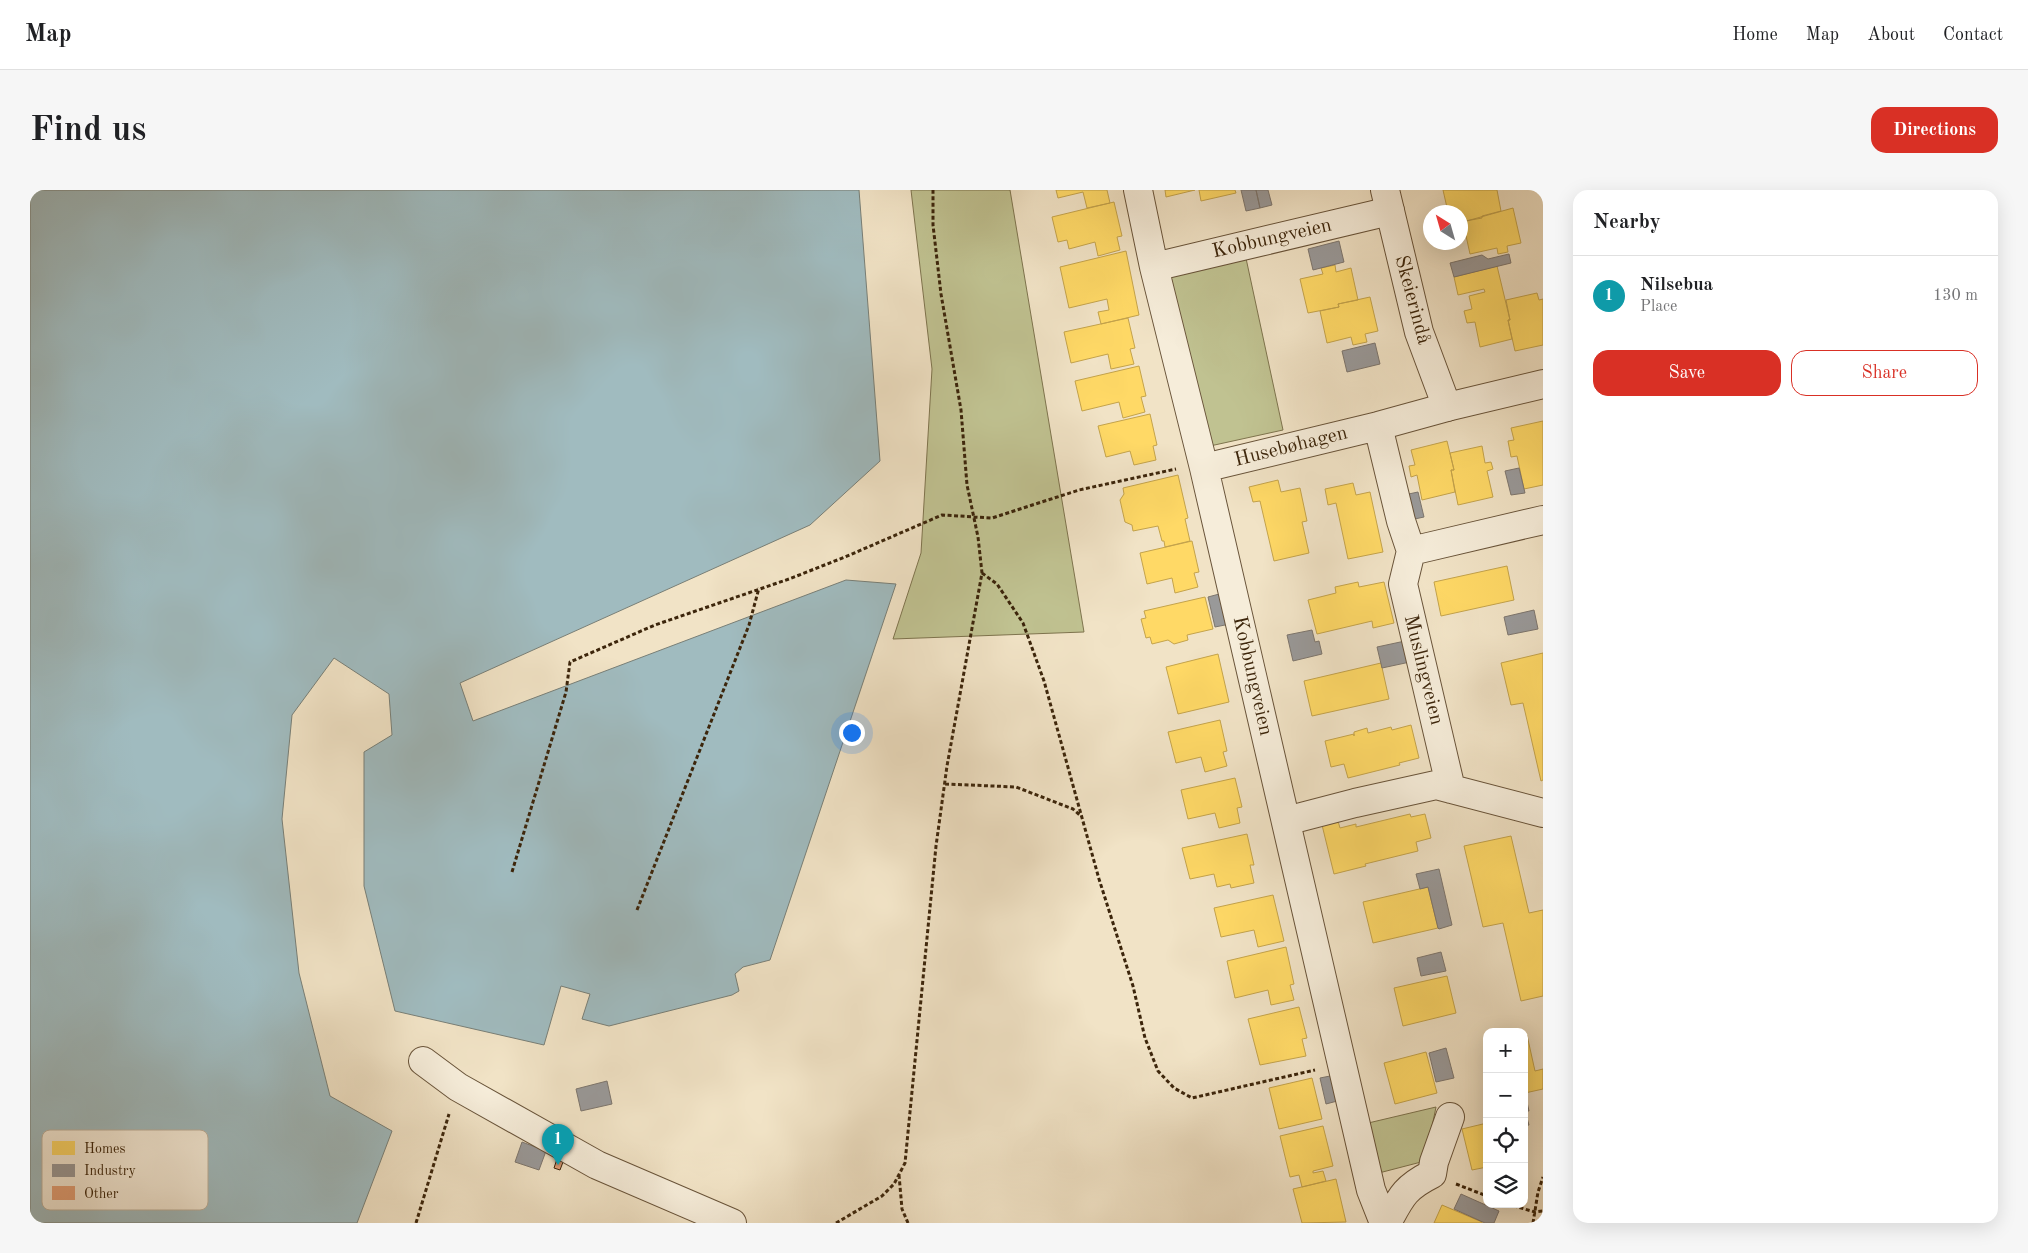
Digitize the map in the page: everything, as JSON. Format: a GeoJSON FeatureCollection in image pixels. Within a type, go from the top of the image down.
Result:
{"type":"FeatureCollection","features":[{"type":"Feature","properties":{"kind":"street","name":"Kobbungveien"},"geometry":{"type":"LineString","coordinates":[[1138,190],[1154,267],[1204,468],[1371,1190],[1385,1223]]}},
{"type":"Feature","properties":{"kind":"street","name":"Kobbungveien"},"geometry":{"type":"LineString","coordinates":[[1154,267],[1387,201]]}},
{"type":"Feature","properties":{"kind":"street","name":"Skeierindå"},"geometry":{"type":"LineString","coordinates":[[1387,201],[1419,332],[1447,407]]}},
{"type":"Feature","properties":{"kind":"street","name":"Husebøhagen"},"geometry":{"type":"LineString","coordinates":[[1204,468],[1543,384]]}},
{"type":"Feature","properties":{"kind":"street"},"geometry":{"type":"LineString","coordinates":[[1378,426],[1401,521],[1411,551],[1543,520]]}},
{"type":"Feature","properties":{"kind":"street","name":"Muslingveien"},"geometry":{"type":"LineString","coordinates":[[1411,551],[1404,571],[1404,591],[1450,788]]}},
{"type":"Feature","properties":{"kind":"street"},"geometry":{"type":"LineString","coordinates":[[1286,821],[1436,785],[1543,813]]}},
{"type":"Feature","properties":{"kind":"street"},"geometry":{"type":"LineString","coordinates":[[423,1061],[458,1087],[597,1165],[732,1223]]}},
{"type":"Feature","properties":{"kind":"street"},"geometry":{"type":"LineString","coordinates":[[1385,1223],[1405,1191],[1413,1184],[1432,1174],[1434,1162],[1450,1117]]}},
{"type":"Feature","properties":{"kind":"path"},"geometry":{"type":"LineString","coordinates":[[836,1223],[882,1196],[894,1184],[905,1163],[944,784],[982,573],[974,517],[967,485],[961,410],[941,294],[933,225],[933,190]]}},
{"type":"Feature","properties":{"kind":"path"},"geometry":{"type":"LineString","coordinates":[[512,872],[566,692],[570,662],[655,625],[789,579],[845,557],[942,515],[992,518],[1079,490],[1193,465],[1204,468]]}},
{"type":"Feature","properties":{"kind":"path"},"geometry":{"type":"LineString","coordinates":[[982,573],[997,584],[1022,623],[1044,681],[1099,879],[1133,986],[1145,1038],[1158,1071],[1174,1088],[1192,1098],[1345,1074]]}},
{"type":"Feature","properties":{"kind":"path"},"geometry":{"type":"LineString","coordinates":[[637,910],[749,625],[759,588]]}},
{"type":"Feature","properties":{"kind":"path"},"geometry":{"type":"LineString","coordinates":[[944,784],[1016,787],[1074,809],[1083,817]]}},
{"type":"Feature","properties":{"kind":"path"},"geometry":{"type":"LineString","coordinates":[[416,1223],[458,1087]]}},
{"type":"Feature","properties":{"kind":"path"},"geometry":{"type":"LineString","coordinates":[[899,1175],[902,1209],[908,1223]]}},
{"type":"Feature","properties":{"kind":"path"},"geometry":{"type":"LineString","coordinates":[[1533,1223],[1538,1192],[1543,1177]]}},
{"type":"Feature","properties":{"kind":"path"},"geometry":{"type":"LineString","coordinates":[[1521,1208],[1535,1212],[1543,1211]]}},
{"type":"Feature","properties":{"kind":"green space"},"geometry":{"type":"Polygon","coordinates":[[[911,190],[1010,190],[1084,632],[893,639],[921,553],[932,369],[911,190]]]}},
{"type":"Feature","properties":{"kind":"green space"},"geometry":{"type":"Polygon","coordinates":[[[1244,249],[1283,430],[1210,446],[1158,268],[1244,249]]]}},
{"type":"Feature","properties":{"kind":"green space"},"geometry":{"type":"Polygon","coordinates":[[[1436,1107],[1425,1161],[1375,1174],[1364,1124],[1436,1107]]]}},
{"type":"Feature","properties":{"kind":"water"},"geometry":{"type":"Polygon","coordinates":[[[30,190],[859,190],[880,461],[810,525],[460,683],[473,721],[846,580],[896,584],[770,960],[743,967],[735,974],[739,991],[732,995],[609,1026],[582,1019],[590,994],[561,986],[544,1045],[395,1011],[364,886],[364,752],[392,735],[389,694],[334,658],[292,715],[282,819],[299,973],[330,1096],[392,1131],[357,1223],[30,1223],[30,190]]]}},
{"type":"Feature","properties":{"kind":"building: Homes"},"geometry":{"type":"Polygon","coordinates":[[[1056,190],[1107,190],[1110,203],[1087,208],[1083,192],[1058,198],[1056,190]]]}},
{"type":"Feature","properties":{"kind":"building: Homes"},"geometry":{"type":"Polygon","coordinates":[[[1165,190],[1195,190],[1166,197],[1165,190]]]}},
{"type":"Feature","properties":{"kind":"building: Homes"},"geometry":{"type":"Polygon","coordinates":[[[1199,190],[1235,190],[1236,193],[1201,201],[1199,190]]]}},
{"type":"Feature","properties":{"kind":"building: Homes"},"geometry":{"type":"Polygon","coordinates":[[[1443,190],[1497,190],[1501,211],[1468,221],[1468,205],[1446,205],[1443,190]]]}},
{"type":"Feature","properties":{"kind":"building: Homes"},"geometry":{"type":"Polygon","coordinates":[[[1114,202],[1122,236],[1117,237],[1120,250],[1098,256],[1095,242],[1069,249],[1067,240],[1058,242],[1052,217],[1114,202]]]}},
{"type":"Feature","properties":{"kind":"building: Homes"},"geometry":{"type":"Polygon","coordinates":[[[1513,208],[1521,243],[1507,246],[1508,252],[1498,254],[1497,248],[1470,254],[1468,221],[1513,208]]]}},
{"type":"Feature","properties":{"kind":"building: Homes"},"geometry":{"type":"Polygon","coordinates":[[[1126,251],[1139,315],[1101,324],[1098,312],[1109,310],[1107,299],[1069,308],[1060,267],[1126,251]]]}},
{"type":"Feature","properties":{"kind":"building: Homes"},"geometry":{"type":"Polygon","coordinates":[[[1335,265],[1336,272],[1351,268],[1358,300],[1338,304],[1339,307],[1308,313],[1300,279],[1323,274],[1321,268],[1335,265]]]}},
{"type":"Feature","properties":{"kind":"building: Homes"},"geometry":{"type":"Polygon","coordinates":[[[1497,266],[1510,320],[1508,320],[1512,339],[1480,347],[1475,322],[1467,323],[1464,311],[1472,309],[1469,296],[1485,292],[1484,289],[1458,295],[1454,277],[1497,266]]]}},
{"type":"Feature","properties":{"kind":"building: Homes"},"geometry":{"type":"Polygon","coordinates":[[[1537,293],[1539,300],[1543,299],[1543,345],[1515,351],[1508,320],[1510,320],[1506,300],[1537,293]]]}},
{"type":"Feature","properties":{"kind":"building: Homes"},"geometry":{"type":"Polygon","coordinates":[[[1370,297],[1378,331],[1365,334],[1367,342],[1353,345],[1351,337],[1327,343],[1320,311],[1339,307],[1338,304],[1370,297]]]}},
{"type":"Feature","properties":{"kind":"building: Homes"},"geometry":{"type":"Polygon","coordinates":[[[1128,318],[1135,348],[1130,349],[1134,364],[1111,369],[1108,354],[1071,363],[1064,332],[1128,318]]]}},
{"type":"Feature","properties":{"kind":"building: Homes"},"geometry":{"type":"Polygon","coordinates":[[[1139,366],[1146,396],[1141,397],[1145,412],[1123,418],[1119,402],[1082,411],[1075,381],[1139,366]]]}},
{"type":"Feature","properties":{"kind":"building: Homes"},"geometry":{"type":"Polygon","coordinates":[[[1150,414],[1157,445],[1153,446],[1156,460],[1134,465],[1130,451],[1106,457],[1098,426],[1150,414]]]}},
{"type":"Feature","properties":{"kind":"building: Homes"},"geometry":{"type":"Polygon","coordinates":[[[1543,421],[1543,485],[1524,489],[1517,456],[1511,457],[1508,441],[1514,440],[1511,428],[1543,421]]]}},
{"type":"Feature","properties":{"kind":"building: Homes"},"geometry":{"type":"Polygon","coordinates":[[[1447,441],[1454,470],[1451,470],[1455,492],[1422,500],[1417,475],[1411,477],[1409,466],[1415,465],[1411,450],[1447,441]]]}},
{"type":"Feature","properties":{"kind":"building: Homes"},"geometry":{"type":"Polygon","coordinates":[[[1482,446],[1485,463],[1491,462],[1493,469],[1487,471],[1493,497],[1458,505],[1451,470],[1454,470],[1450,453],[1482,446]]]}},
{"type":"Feature","properties":{"kind":"building: Homes"},"geometry":{"type":"Polygon","coordinates":[[[1178,475],[1188,518],[1185,519],[1190,541],[1165,547],[1158,526],[1133,531],[1132,525],[1125,522],[1120,500],[1124,494],[1123,488],[1178,475]]]}},
{"type":"Feature","properties":{"kind":"building: Homes"},"geometry":{"type":"Polygon","coordinates":[[[1278,480],[1281,492],[1300,488],[1307,521],[1302,522],[1309,553],[1274,561],[1260,501],[1253,502],[1249,487],[1278,480]]]}},
{"type":"Feature","properties":{"kind":"building: Homes"},"geometry":{"type":"Polygon","coordinates":[[[1353,483],[1356,495],[1370,492],[1383,552],[1348,559],[1336,503],[1328,505],[1325,489],[1353,483]]]}},
{"type":"Feature","properties":{"kind":"building: Homes"},"geometry":{"type":"Polygon","coordinates":[[[1192,541],[1199,572],[1194,573],[1198,587],[1175,593],[1172,578],[1147,584],[1140,553],[1192,541]]]}},
{"type":"Feature","properties":{"kind":"building: Homes"},"geometry":{"type":"Polygon","coordinates":[[[1507,566],[1514,600],[1441,616],[1434,582],[1507,566]]]}},
{"type":"Feature","properties":{"kind":"building: Homes"},"geometry":{"type":"Polygon","coordinates":[[[1358,582],[1359,587],[1384,582],[1394,623],[1373,628],[1372,621],[1317,634],[1308,600],[1336,593],[1335,587],[1358,582]]]}},
{"type":"Feature","properties":{"kind":"building: Homes"},"geometry":{"type":"Polygon","coordinates":[[[1205,597],[1213,629],[1187,635],[1188,640],[1174,644],[1168,640],[1152,644],[1150,637],[1146,638],[1141,619],[1146,618],[1144,611],[1205,597]]]}},
{"type":"Feature","properties":{"kind":"building: Homes"},"geometry":{"type":"Polygon","coordinates":[[[1543,653],[1543,780],[1541,781],[1523,703],[1511,705],[1501,663],[1543,653]]]}},
{"type":"Feature","properties":{"kind":"building: Homes"},"geometry":{"type":"Polygon","coordinates":[[[1218,654],[1229,702],[1178,714],[1166,667],[1218,654]]]}},
{"type":"Feature","properties":{"kind":"building: Homes"},"geometry":{"type":"Polygon","coordinates":[[[1381,663],[1389,699],[1312,716],[1304,681],[1381,663]]]}},
{"type":"Feature","properties":{"kind":"building: Homes"},"geometry":{"type":"Polygon","coordinates":[[[1220,720],[1227,751],[1223,752],[1227,766],[1205,772],[1201,757],[1176,763],[1168,732],[1220,720]]]}},
{"type":"Feature","properties":{"kind":"building: Homes"},"geometry":{"type":"Polygon","coordinates":[[[1411,725],[1419,758],[1399,763],[1400,765],[1348,778],[1344,764],[1331,767],[1325,741],[1354,734],[1354,732],[1367,728],[1368,733],[1391,727],[1392,730],[1411,725]]]}},
{"type":"Feature","properties":{"kind":"building: Homes"},"geometry":{"type":"Polygon","coordinates":[[[1235,778],[1242,807],[1237,808],[1240,823],[1219,828],[1215,813],[1188,819],[1181,790],[1235,778]]]}},
{"type":"Feature","properties":{"kind":"building: Homes"},"geometry":{"type":"Polygon","coordinates":[[[1410,814],[1411,817],[1425,814],[1431,838],[1416,842],[1418,851],[1334,874],[1322,825],[1338,821],[1340,828],[1356,824],[1356,827],[1410,814]]]}},
{"type":"Feature","properties":{"kind":"building: Homes"},"geometry":{"type":"Polygon","coordinates":[[[1247,834],[1254,865],[1250,865],[1254,883],[1231,888],[1230,884],[1217,887],[1214,874],[1190,879],[1182,848],[1247,834]]]}},
{"type":"Feature","properties":{"kind":"building: Homes"},"geometry":{"type":"Polygon","coordinates":[[[1511,836],[1529,913],[1543,910],[1543,996],[1521,1001],[1503,923],[1483,927],[1464,846],[1511,836]]]}},
{"type":"Feature","properties":{"kind":"building: Homes"},"geometry":{"type":"Polygon","coordinates":[[[1428,887],[1438,928],[1373,943],[1363,902],[1428,887]]]}},
{"type":"Feature","properties":{"kind":"building: Homes"},"geometry":{"type":"Polygon","coordinates":[[[1273,895],[1284,941],[1258,947],[1254,930],[1221,937],[1214,908],[1273,895]]]}},
{"type":"Feature","properties":{"kind":"building: Homes"},"geometry":{"type":"Polygon","coordinates":[[[1286,947],[1294,984],[1290,985],[1294,1000],[1271,1005],[1268,990],[1235,998],[1227,961],[1286,947]]]}},
{"type":"Feature","properties":{"kind":"building: Homes"},"geometry":{"type":"Polygon","coordinates":[[[1447,976],[1456,1013],[1403,1026],[1394,988],[1447,976]]]}},
{"type":"Feature","properties":{"kind":"building: Homes"},"geometry":{"type":"Polygon","coordinates":[[[1299,1007],[1307,1038],[1302,1039],[1306,1056],[1260,1065],[1248,1019],[1299,1007]]]}},
{"type":"Feature","properties":{"kind":"building: Homes"},"geometry":{"type":"Polygon","coordinates":[[[1528,1040],[1535,1071],[1543,1069],[1543,1089],[1528,1092],[1528,1040]]]}},
{"type":"Feature","properties":{"kind":"building: Homes"},"geometry":{"type":"Polygon","coordinates":[[[1426,1052],[1437,1093],[1395,1104],[1384,1063],[1426,1052]]]}},
{"type":"Feature","properties":{"kind":"building: Homes"},"geometry":{"type":"Polygon","coordinates":[[[1312,1078],[1322,1119],[1279,1129],[1269,1088],[1312,1078]]]}},
{"type":"Feature","properties":{"kind":"building: Homes"},"geometry":{"type":"Polygon","coordinates":[[[1483,1124],[1483,1168],[1472,1170],[1462,1129],[1483,1124]]]}},
{"type":"Feature","properties":{"kind":"building: Homes"},"geometry":{"type":"Polygon","coordinates":[[[1323,1126],[1333,1166],[1313,1171],[1313,1173],[1323,1171],[1326,1181],[1302,1187],[1299,1175],[1290,1177],[1280,1136],[1323,1126]]]}},
{"type":"Feature","properties":{"kind":"building: Homes"},"geometry":{"type":"Polygon","coordinates":[[[1336,1179],[1346,1222],[1302,1223],[1293,1189],[1336,1179]]]}},
{"type":"Feature","properties":{"kind":"building: Homes"},"geometry":{"type":"Polygon","coordinates":[[[1442,1205],[1482,1222],[1482,1223],[1434,1223],[1442,1205]]]}},
{"type":"Feature","properties":{"kind":"building: Industry"},"geometry":{"type":"Polygon","coordinates":[[[1241,190],[1256,190],[1260,208],[1246,211],[1241,190]]]}},
{"type":"Feature","properties":{"kind":"building: Industry"},"geometry":{"type":"Polygon","coordinates":[[[1256,190],[1268,190],[1272,205],[1260,208],[1256,190]]]}},
{"type":"Feature","properties":{"kind":"building: Industry"},"geometry":{"type":"Polygon","coordinates":[[[1339,241],[1344,262],[1313,270],[1308,249],[1339,241]]]}},
{"type":"Feature","properties":{"kind":"building: Industry"},"geometry":{"type":"Polygon","coordinates":[[[1509,254],[1511,263],[1454,277],[1450,263],[1482,255],[1488,259],[1509,254]]]}},
{"type":"Feature","properties":{"kind":"building: Industry"},"geometry":{"type":"Polygon","coordinates":[[[1375,343],[1380,364],[1347,372],[1342,351],[1375,343]]]}},
{"type":"Feature","properties":{"kind":"building: Industry"},"geometry":{"type":"Polygon","coordinates":[[[1519,468],[1525,493],[1511,495],[1505,471],[1519,468]]]}},
{"type":"Feature","properties":{"kind":"building: Industry"},"geometry":{"type":"Polygon","coordinates":[[[1418,492],[1424,517],[1410,520],[1404,495],[1418,492]]]}},
{"type":"Feature","properties":{"kind":"building: Industry"},"geometry":{"type":"Polygon","coordinates":[[[1223,593],[1230,624],[1215,627],[1208,597],[1223,593]]]}},
{"type":"Feature","properties":{"kind":"building: Industry"},"geometry":{"type":"Polygon","coordinates":[[[1534,610],[1538,629],[1508,635],[1504,617],[1534,610]]]}},
{"type":"Feature","properties":{"kind":"building: Industry"},"geometry":{"type":"Polygon","coordinates":[[[1312,630],[1315,642],[1319,641],[1322,654],[1293,661],[1287,635],[1312,630]]]}},
{"type":"Feature","properties":{"kind":"building: Industry"},"geometry":{"type":"Polygon","coordinates":[[[1405,641],[1410,662],[1382,668],[1377,647],[1405,641]]]}},
{"type":"Feature","properties":{"kind":"building: Industry"},"geometry":{"type":"Polygon","coordinates":[[[1439,869],[1452,925],[1439,929],[1428,887],[1420,889],[1416,874],[1439,869]]]}},
{"type":"Feature","properties":{"kind":"building: Industry"},"geometry":{"type":"Polygon","coordinates":[[[1441,952],[1446,971],[1421,976],[1417,958],[1441,952]]]}},
{"type":"Feature","properties":{"kind":"building: Industry"},"geometry":{"type":"Polygon","coordinates":[[[1446,1048],[1454,1078],[1436,1082],[1429,1053],[1446,1048]]]}},
{"type":"Feature","properties":{"kind":"building: Industry"},"geometry":{"type":"Polygon","coordinates":[[[1335,1075],[1341,1100],[1326,1104],[1320,1078],[1335,1075]]]}},
{"type":"Feature","properties":{"kind":"building: Industry"},"geometry":{"type":"Polygon","coordinates":[[[607,1081],[612,1104],[581,1111],[576,1089],[607,1081]]]}},
{"type":"Feature","properties":{"kind":"building: Industry"},"geometry":{"type":"Polygon","coordinates":[[[522,1142],[546,1151],[539,1170],[515,1162],[522,1142]]]}},
{"type":"Feature","properties":{"kind":"building: Industry"},"geometry":{"type":"Polygon","coordinates":[[[1461,1194],[1483,1204],[1483,1208],[1492,1208],[1499,1211],[1494,1223],[1485,1223],[1454,1209],[1461,1194]]]}},
{"type":"Feature","properties":{"kind":"building: Other"},"geometry":{"type":"Polygon","coordinates":[[[557,1159],[563,1162],[560,1170],[554,1168],[557,1159]]]}},
{"type":"Feature","properties":{"kind":"place","name":"Nilsebua"},"geometry":{"type":"Point","coordinates":[558,1165]}}]}
